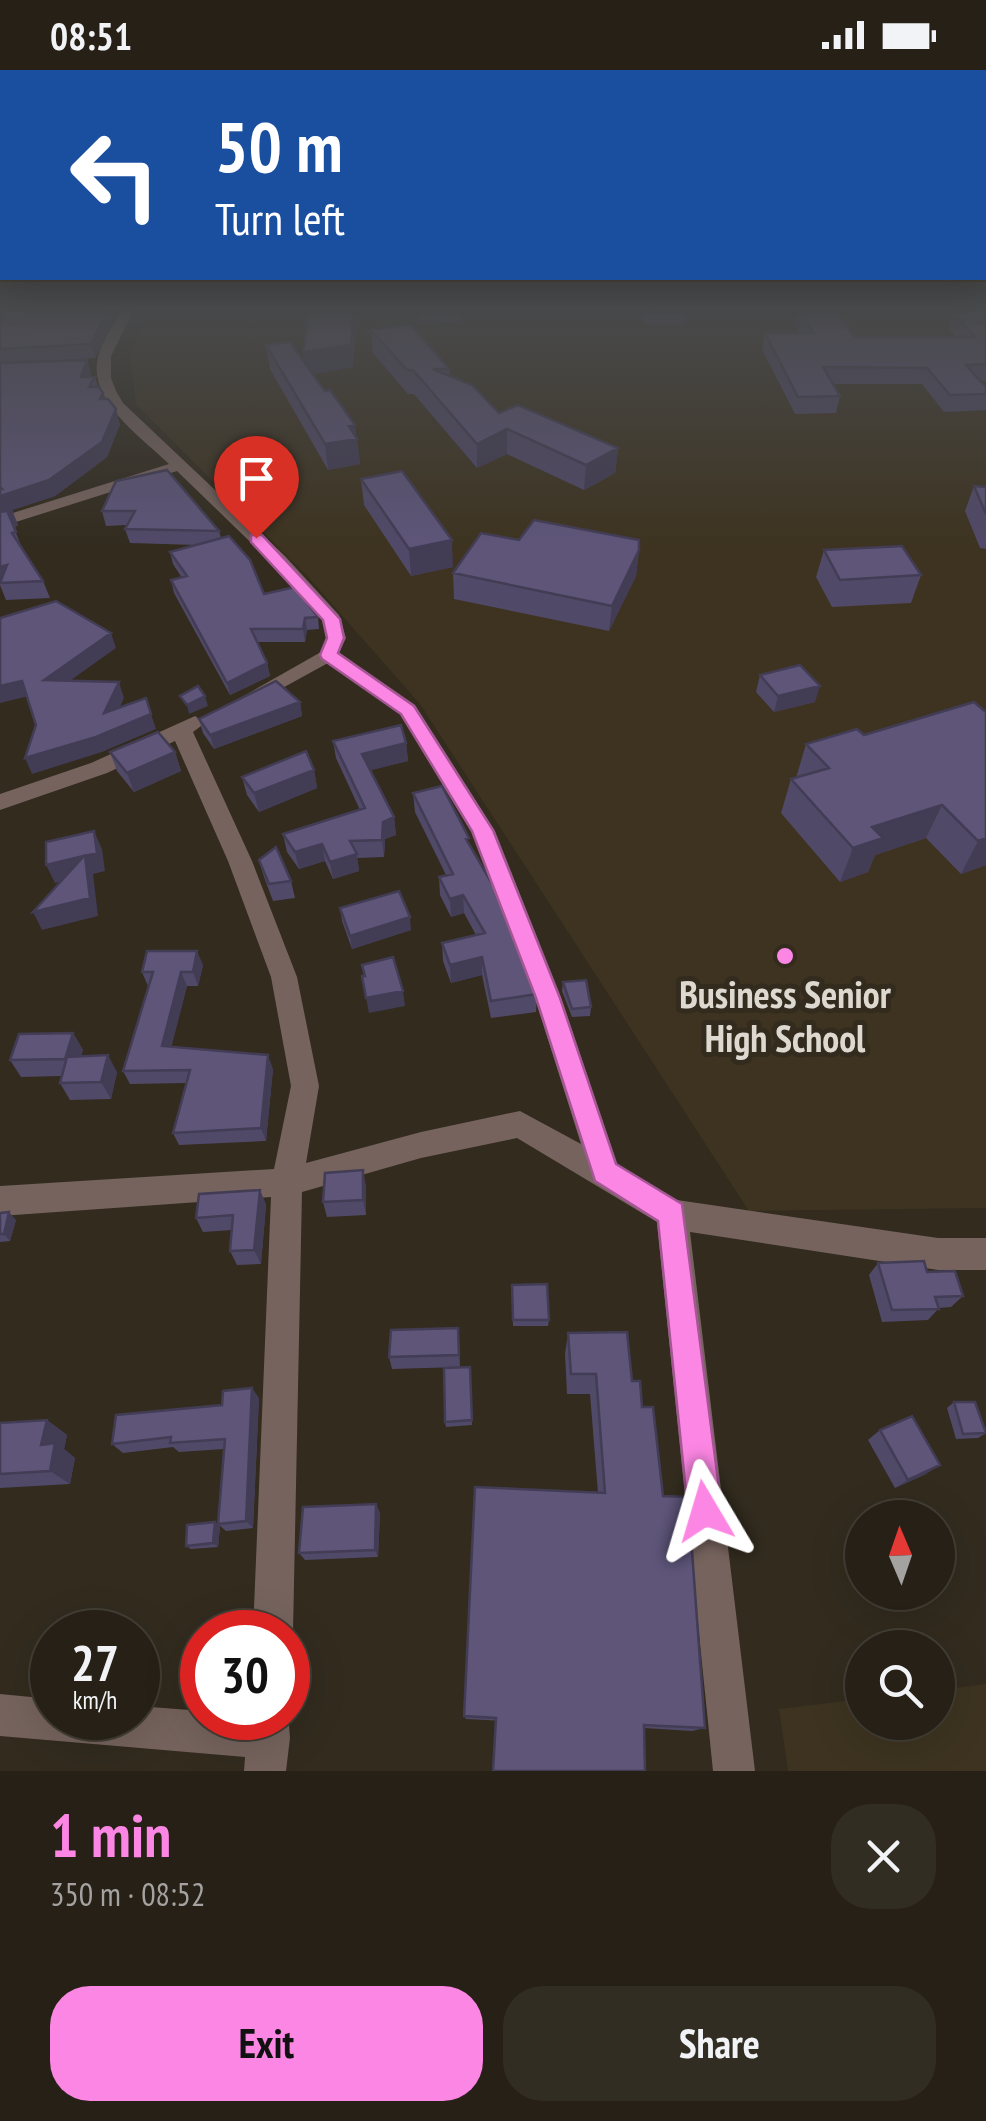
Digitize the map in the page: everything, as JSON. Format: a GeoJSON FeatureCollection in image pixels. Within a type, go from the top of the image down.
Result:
{"type":"FeatureCollection","features":[{"type":"Feature","properties":{"kind":"street"},"geometry":{"type":"LineString","coordinates":[[0,802],[99,768],[229,708],[329,655],[336,632],[322,604],[117,405],[104,387]]}},
{"type":"Feature","properties":{"kind":"street"},"geometry":{"type":"LineString","coordinates":[[0,522],[181,464]]}},
{"type":"Feature","properties":{"kind":"street"},"geometry":{"type":"LineString","coordinates":[[329,655],[408,710],[483,830],[548,998],[605,1172]]}},
{"type":"Feature","properties":{"kind":"street"},"geometry":{"type":"LineString","coordinates":[[181,730],[240,860],[284,976],[304,1086],[286,1182],[274,1610]]}},
{"type":"Feature","properties":{"kind":"street"},"geometry":{"type":"LineString","coordinates":[[0,1201],[286,1182],[520,1124],[672,1214],[938,1254],[986,1254]]}},
{"type":"Feature","properties":{"kind":"street"},"geometry":{"type":"LineString","coordinates":[[672,1214],[734,1771]]}},
{"type":"Feature","properties":{"kind":"street"},"geometry":{"type":"LineString","coordinates":[[0,1715],[268,1742]]}},
{"type":"Feature","properties":{"kind":"shaded area","name":"Business Senior High School"},"geometry":{"type":"Polygon","coordinates":[[[134,387],[986,387],[986,1208],[749,1211],[420,704],[308,577],[136,404],[134,387]]]}},
{"type":"Feature","properties":{"kind":"shaded area"},"geometry":{"type":"Polygon","coordinates":[[[986,1684],[986,1771],[788,1771],[779,1709],[845,1701],[845,1740],[955,1740],[955,1688],[986,1684]]]}},
{"type":"Feature","properties":{"kind":"building"},"geometry":{"type":"Polygon","coordinates":[[[0,387],[99,387],[103,393],[100,399],[108,399],[116,409],[102,442],[49,480],[0,496],[0,387]]]}},
{"type":"Feature","properties":{"kind":"building"},"geometry":{"type":"Polygon","coordinates":[[[291,387],[330,390],[355,425],[349,426],[357,439],[325,444],[291,387]]]}},
{"type":"Feature","properties":{"kind":"building"},"geometry":{"type":"Polygon","coordinates":[[[428,387],[474,387],[499,413],[518,405],[618,448],[586,465],[507,429],[477,444],[428,387]]]}},
{"type":"Feature","properties":{"kind":"building"},"geometry":{"type":"Polygon","coordinates":[[[793,387],[835,387],[840,396],[798,397],[793,387]]]}},
{"type":"Feature","properties":{"kind":"building"},"geometry":{"type":"Polygon","coordinates":[[[944,387],[986,387],[986,394],[950,395],[944,387]]]}},
{"type":"Feature","properties":{"kind":"building"},"geometry":{"type":"Polygon","coordinates":[[[167,470],[219,531],[125,529],[135,511],[102,511],[116,481],[167,470]]]}},
{"type":"Feature","properties":{"kind":"building"},"geometry":{"type":"Polygon","coordinates":[[[402,471],[452,540],[409,549],[361,479],[402,471]]]}},
{"type":"Feature","properties":{"kind":"building"},"geometry":{"type":"Polygon","coordinates":[[[974,486],[986,487],[986,514],[974,486]]]}},
{"type":"Feature","properties":{"kind":"building"},"geometry":{"type":"Polygon","coordinates":[[[12,510],[8,513],[16,532],[12,533],[43,581],[0,583],[7,565],[0,567],[0,512],[12,510]]]}},
{"type":"Feature","properties":{"kind":"building"},"geometry":{"type":"Polygon","coordinates":[[[534,520],[639,540],[639,550],[612,606],[453,573],[481,533],[519,540],[534,520]]]}},
{"type":"Feature","properties":{"kind":"building"},"geometry":{"type":"Polygon","coordinates":[[[229,536],[250,560],[264,594],[295,587],[318,617],[305,618],[303,629],[251,629],[267,663],[227,683],[171,580],[187,576],[170,552],[229,536]]]}},
{"type":"Feature","properties":{"kind":"building"},"geometry":{"type":"Polygon","coordinates":[[[902,546],[921,575],[840,580],[824,550],[902,546]]]}},
{"type":"Feature","properties":{"kind":"building"},"geometry":{"type":"Polygon","coordinates":[[[56,601],[111,633],[44,680],[119,682],[104,713],[146,698],[151,714],[96,737],[25,758],[36,725],[22,681],[0,686],[0,618],[56,601]]]}},
{"type":"Feature","properties":{"kind":"building"},"geometry":{"type":"Polygon","coordinates":[[[800,665],[820,686],[778,696],[760,675],[800,665]]]}},
{"type":"Feature","properties":{"kind":"building"},"geometry":{"type":"Polygon","coordinates":[[[276,681],[300,702],[210,735],[199,719],[276,681]]]}},
{"type":"Feature","properties":{"kind":"building"},"geometry":{"type":"Polygon","coordinates":[[[198,686],[205,696],[187,705],[180,696],[198,686]]]}},
{"type":"Feature","properties":{"kind":"building"},"geometry":{"type":"Polygon","coordinates":[[[974,702],[986,712],[986,838],[978,841],[942,805],[872,827],[883,838],[853,848],[791,779],[829,768],[806,744],[857,729],[864,735],[974,702]]]}},
{"type":"Feature","properties":{"kind":"building"},"geometry":{"type":"Polygon","coordinates":[[[401,725],[406,743],[362,754],[394,817],[383,822],[382,840],[350,841],[357,854],[330,862],[322,844],[295,852],[283,834],[365,808],[333,741],[401,725]]]}},
{"type":"Feature","properties":{"kind":"building"},"geometry":{"type":"Polygon","coordinates":[[[158,732],[175,752],[127,773],[110,752],[158,732]]]}},
{"type":"Feature","properties":{"kind":"building"},"geometry":{"type":"Polygon","coordinates":[[[306,751],[314,770],[254,793],[242,777],[306,751]]]}},
{"type":"Feature","properties":{"kind":"building"},"geometry":{"type":"Polygon","coordinates":[[[442,786],[469,838],[466,839],[504,904],[537,994],[491,1001],[482,957],[450,965],[442,943],[485,933],[463,895],[450,899],[439,877],[453,874],[413,793],[442,786]]]}},
{"type":"Feature","properties":{"kind":"building"},"geometry":{"type":"Polygon","coordinates":[[[94,831],[97,853],[85,856],[90,898],[33,912],[84,856],[46,865],[46,842],[94,831]]]}},
{"type":"Feature","properties":{"kind":"building"},"geometry":{"type":"Polygon","coordinates":[[[276,847],[291,881],[269,884],[259,860],[276,847]]]}},
{"type":"Feature","properties":{"kind":"building"},"geometry":{"type":"Polygon","coordinates":[[[399,891],[410,917],[350,936],[340,908],[399,891]]]}},
{"type":"Feature","properties":{"kind":"building"},"geometry":{"type":"Polygon","coordinates":[[[147,951],[197,951],[193,972],[181,972],[162,1046],[268,1055],[261,1128],[173,1133],[190,1070],[123,1071],[153,972],[142,972],[147,951]]]}},
{"type":"Feature","properties":{"kind":"building"},"geometry":{"type":"Polygon","coordinates":[[[393,957],[403,991],[366,998],[362,965],[393,957]]]}},
{"type":"Feature","properties":{"kind":"building"},"geometry":{"type":"Polygon","coordinates":[[[586,980],[591,1007],[572,1009],[563,982],[586,980]]]}},
{"type":"Feature","properties":{"kind":"building"},"geometry":{"type":"Polygon","coordinates":[[[73,1033],[65,1059],[10,1060],[19,1034],[73,1033]]]}},
{"type":"Feature","properties":{"kind":"building"},"geometry":{"type":"Polygon","coordinates":[[[108,1055],[101,1082],[60,1083],[67,1057],[108,1055]]]}},
{"type":"Feature","properties":{"kind":"building"},"geometry":{"type":"Polygon","coordinates":[[[363,1170],[363,1200],[323,1202],[325,1173],[363,1170]]]}},
{"type":"Feature","properties":{"kind":"building"},"geometry":{"type":"Polygon","coordinates":[[[260,1190],[254,1250],[230,1251],[233,1215],[196,1218],[199,1194],[260,1190]]]}},
{"type":"Feature","properties":{"kind":"building"},"geometry":{"type":"Polygon","coordinates":[[[9,1212],[4,1234],[0,1234],[0,1213],[9,1212]]]}},
{"type":"Feature","properties":{"kind":"building"},"geometry":{"type":"Polygon","coordinates":[[[924,1261],[927,1272],[955,1271],[963,1296],[935,1297],[939,1309],[892,1310],[878,1263],[924,1261]]]}},
{"type":"Feature","properties":{"kind":"building"},"geometry":{"type":"Polygon","coordinates":[[[547,1284],[549,1320],[513,1320],[512,1285],[547,1284]]]}},
{"type":"Feature","properties":{"kind":"building"},"geometry":{"type":"Polygon","coordinates":[[[458,1328],[459,1355],[389,1357],[391,1330],[458,1328]]]}},
{"type":"Feature","properties":{"kind":"building"},"geometry":{"type":"Polygon","coordinates":[[[627,1332],[632,1381],[640,1381],[642,1407],[653,1407],[663,1496],[688,1497],[705,1728],[644,1725],[645,1771],[493,1771],[496,1718],[464,1716],[475,1487],[605,1493],[596,1374],[571,1374],[568,1333],[627,1332]]]}},
{"type":"Feature","properties":{"kind":"building"},"geometry":{"type":"Polygon","coordinates":[[[470,1367],[472,1420],[445,1422],[444,1368],[470,1367]]]}},
{"type":"Feature","properties":{"kind":"building"},"geometry":{"type":"Polygon","coordinates":[[[252,1388],[246,1521],[218,1524],[225,1439],[170,1443],[171,1437],[112,1444],[116,1415],[222,1405],[223,1391],[252,1388]]]}},
{"type":"Feature","properties":{"kind":"building"},"geometry":{"type":"Polygon","coordinates":[[[954,1402],[975,1402],[986,1433],[963,1434],[954,1402]]]}},
{"type":"Feature","properties":{"kind":"building"},"geometry":{"type":"Polygon","coordinates":[[[912,1416],[940,1465],[908,1480],[880,1430],[912,1416]]]}},
{"type":"Feature","properties":{"kind":"building"},"geometry":{"type":"Polygon","coordinates":[[[47,1420],[41,1445],[55,1443],[50,1471],[0,1474],[0,1423],[47,1420]]]}},
{"type":"Feature","properties":{"kind":"building"},"geometry":{"type":"Polygon","coordinates":[[[376,1504],[375,1550],[299,1553],[303,1507],[376,1504]]]}},
{"type":"Feature","properties":{"kind":"building"},"geometry":{"type":"Polygon","coordinates":[[[215,1522],[213,1543],[186,1546],[187,1525],[215,1522]]]}},
{"type":"Feature","properties":{"kind":"place","name":"Business Senior High School"},"geometry":{"type":"Point","coordinates":[785,956]}},
{"type":"Feature","properties":{"kind":"route"},"geometry":{"type":"LineString","coordinates":[[256,538],[332,619],[336,638],[329,655],[408,710],[483,830],[548,998],[605,1172],[672,1214],[705,1511]]}}]}
